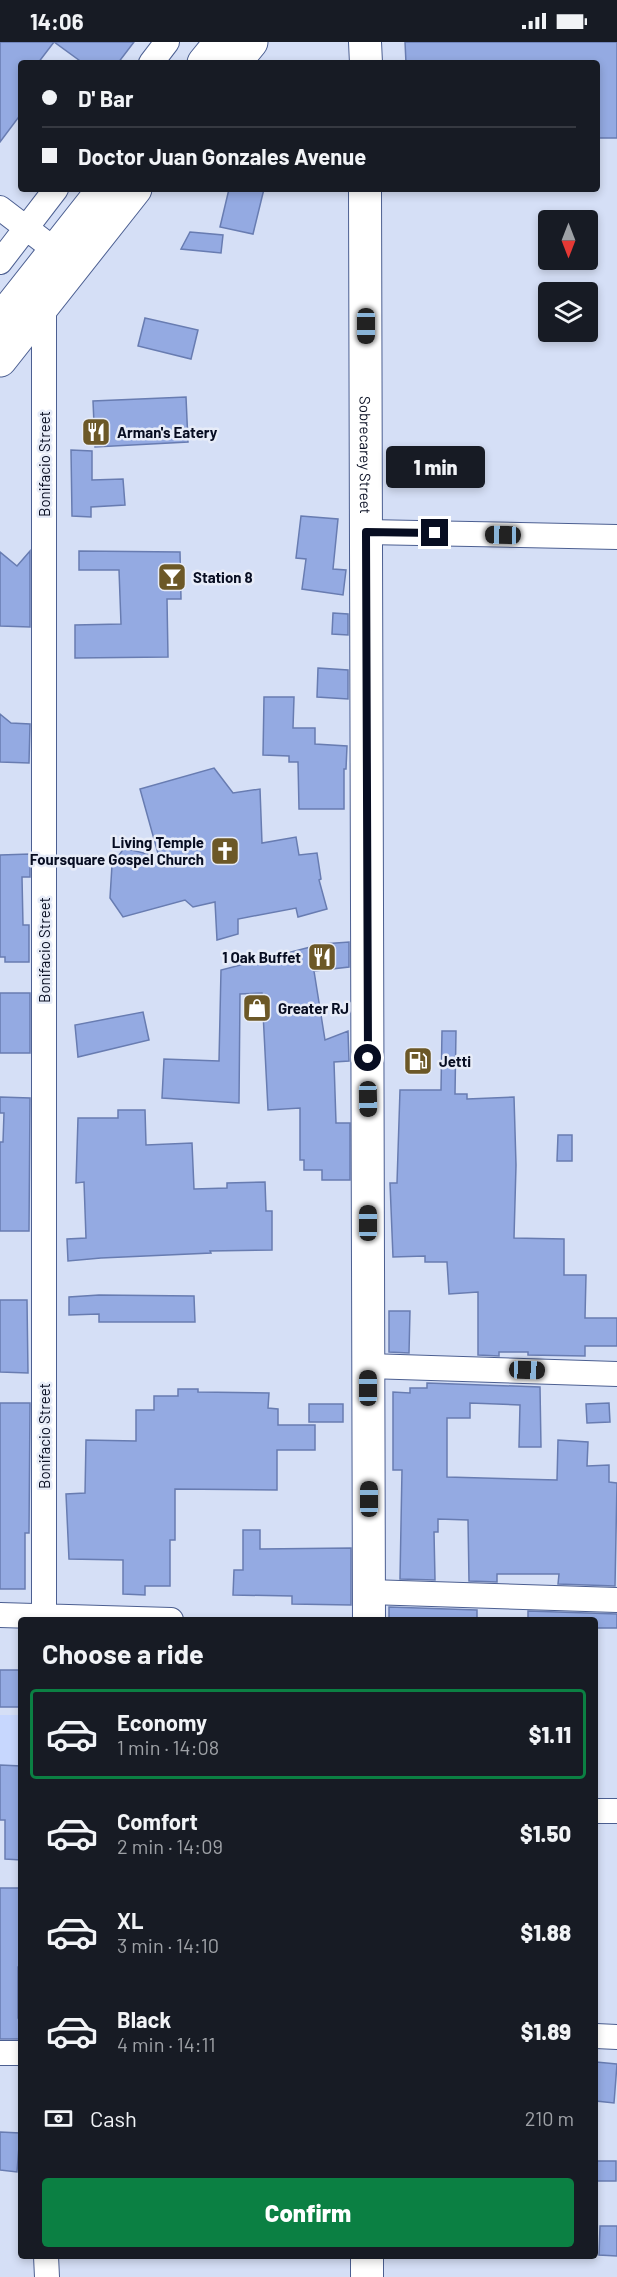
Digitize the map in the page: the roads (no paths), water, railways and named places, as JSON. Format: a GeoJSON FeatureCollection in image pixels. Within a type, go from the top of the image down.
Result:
{"type":"FeatureCollection","features":[{"type":"Feature","properties":{"kind":"highway"},"geometry":{"type":"LineString","coordinates":[[206,60],[221,42]]}},
{"type":"Feature","properties":{"kind":"highway"},"geometry":{"type":"LineString","coordinates":[[236,60],[251,42]]}},
{"type":"Feature","properties":{"kind":"highway"},"geometry":{"type":"LineString","coordinates":[[0,360],[35,297],[65,257],[102,192]]}},
{"type":"Feature","properties":{"kind":"highway"},"geometry":{"type":"LineString","coordinates":[[65,257],[132,192]]}},
{"type":"Feature","properties":{"kind":"highway"},"geometry":{"type":"LineString","coordinates":[[0,321],[35,297]]}},
{"type":"Feature","properties":{"kind":"main road"},"geometry":{"type":"LineString","coordinates":[[365,42],[366,60]]}},
{"type":"Feature","properties":{"kind":"main road","name":"Sobrecarey Street"},"geometry":{"type":"LineString","coordinates":[[365,192],[369,1606]]}},
{"type":"Feature","properties":{"kind":"main road"},"geometry":{"type":"LineString","coordinates":[[367,2259],[367,2277]]}},
{"type":"Feature","properties":{"kind":"street"},"geometry":{"type":"LineString","coordinates":[[153,60],[167,42]]}},
{"type":"Feature","properties":{"kind":"street"},"geometry":{"type":"LineString","coordinates":[[0,262],[54,192]]}},
{"type":"Feature","properties":{"kind":"street"},"geometry":{"type":"LineString","coordinates":[[0,208],[65,257]]}},
{"type":"Feature","properties":{"kind":"street","name":"Bonifacio Street"},"geometry":{"type":"LineString","coordinates":[[35,297],[45,1617]]}},
{"type":"Feature","properties":{"kind":"street"},"geometry":{"type":"LineString","coordinates":[[366,532],[617,537]]}},
{"type":"Feature","properties":{"kind":"street"},"geometry":{"type":"LineString","coordinates":[[368,1366],[617,1374]]}},
{"type":"Feature","properties":{"kind":"street"},"geometry":{"type":"LineString","coordinates":[[369,1606],[617,1600]]}},
{"type":"Feature","properties":{"kind":"street"},"geometry":{"type":"LineString","coordinates":[[0,1616],[22,1617]]}},
{"type":"Feature","properties":{"kind":"street"},"geometry":{"type":"LineString","coordinates":[[598,1811],[617,1811]]}},
{"type":"Feature","properties":{"kind":"street"},"geometry":{"type":"LineString","coordinates":[[598,2036],[617,2037]]}},
{"type":"Feature","properties":{"kind":"street"},"geometry":{"type":"LineString","coordinates":[[0,2053],[18,2053]]}},
{"type":"Feature","properties":{"kind":"street"},"geometry":{"type":"LineString","coordinates":[[46,2259],[46,2277]]}},
{"type":"Feature","properties":{"kind":"place","name":"Arman's Eatery"},"geometry":{"type":"Point","coordinates":[96,432]}},
{"type":"Feature","properties":{"kind":"place","name":"Station 8"},"geometry":{"type":"Point","coordinates":[172,577]}},
{"type":"Feature","properties":{"kind":"place","name":"Living Temple Foursquare Gospel Church"},"geometry":{"type":"Point","coordinates":[225,851]}},
{"type":"Feature","properties":{"kind":"place","name":"1 Oak Buffet"},"geometry":{"type":"Point","coordinates":[322,957]}},
{"type":"Feature","properties":{"kind":"place","name":"Greater RJ"},"geometry":{"type":"Point","coordinates":[257,1008]}},
{"type":"Feature","properties":{"kind":"place","name":"Jetti"},"geometry":{"type":"Point","coordinates":[418,1061]}}]}
